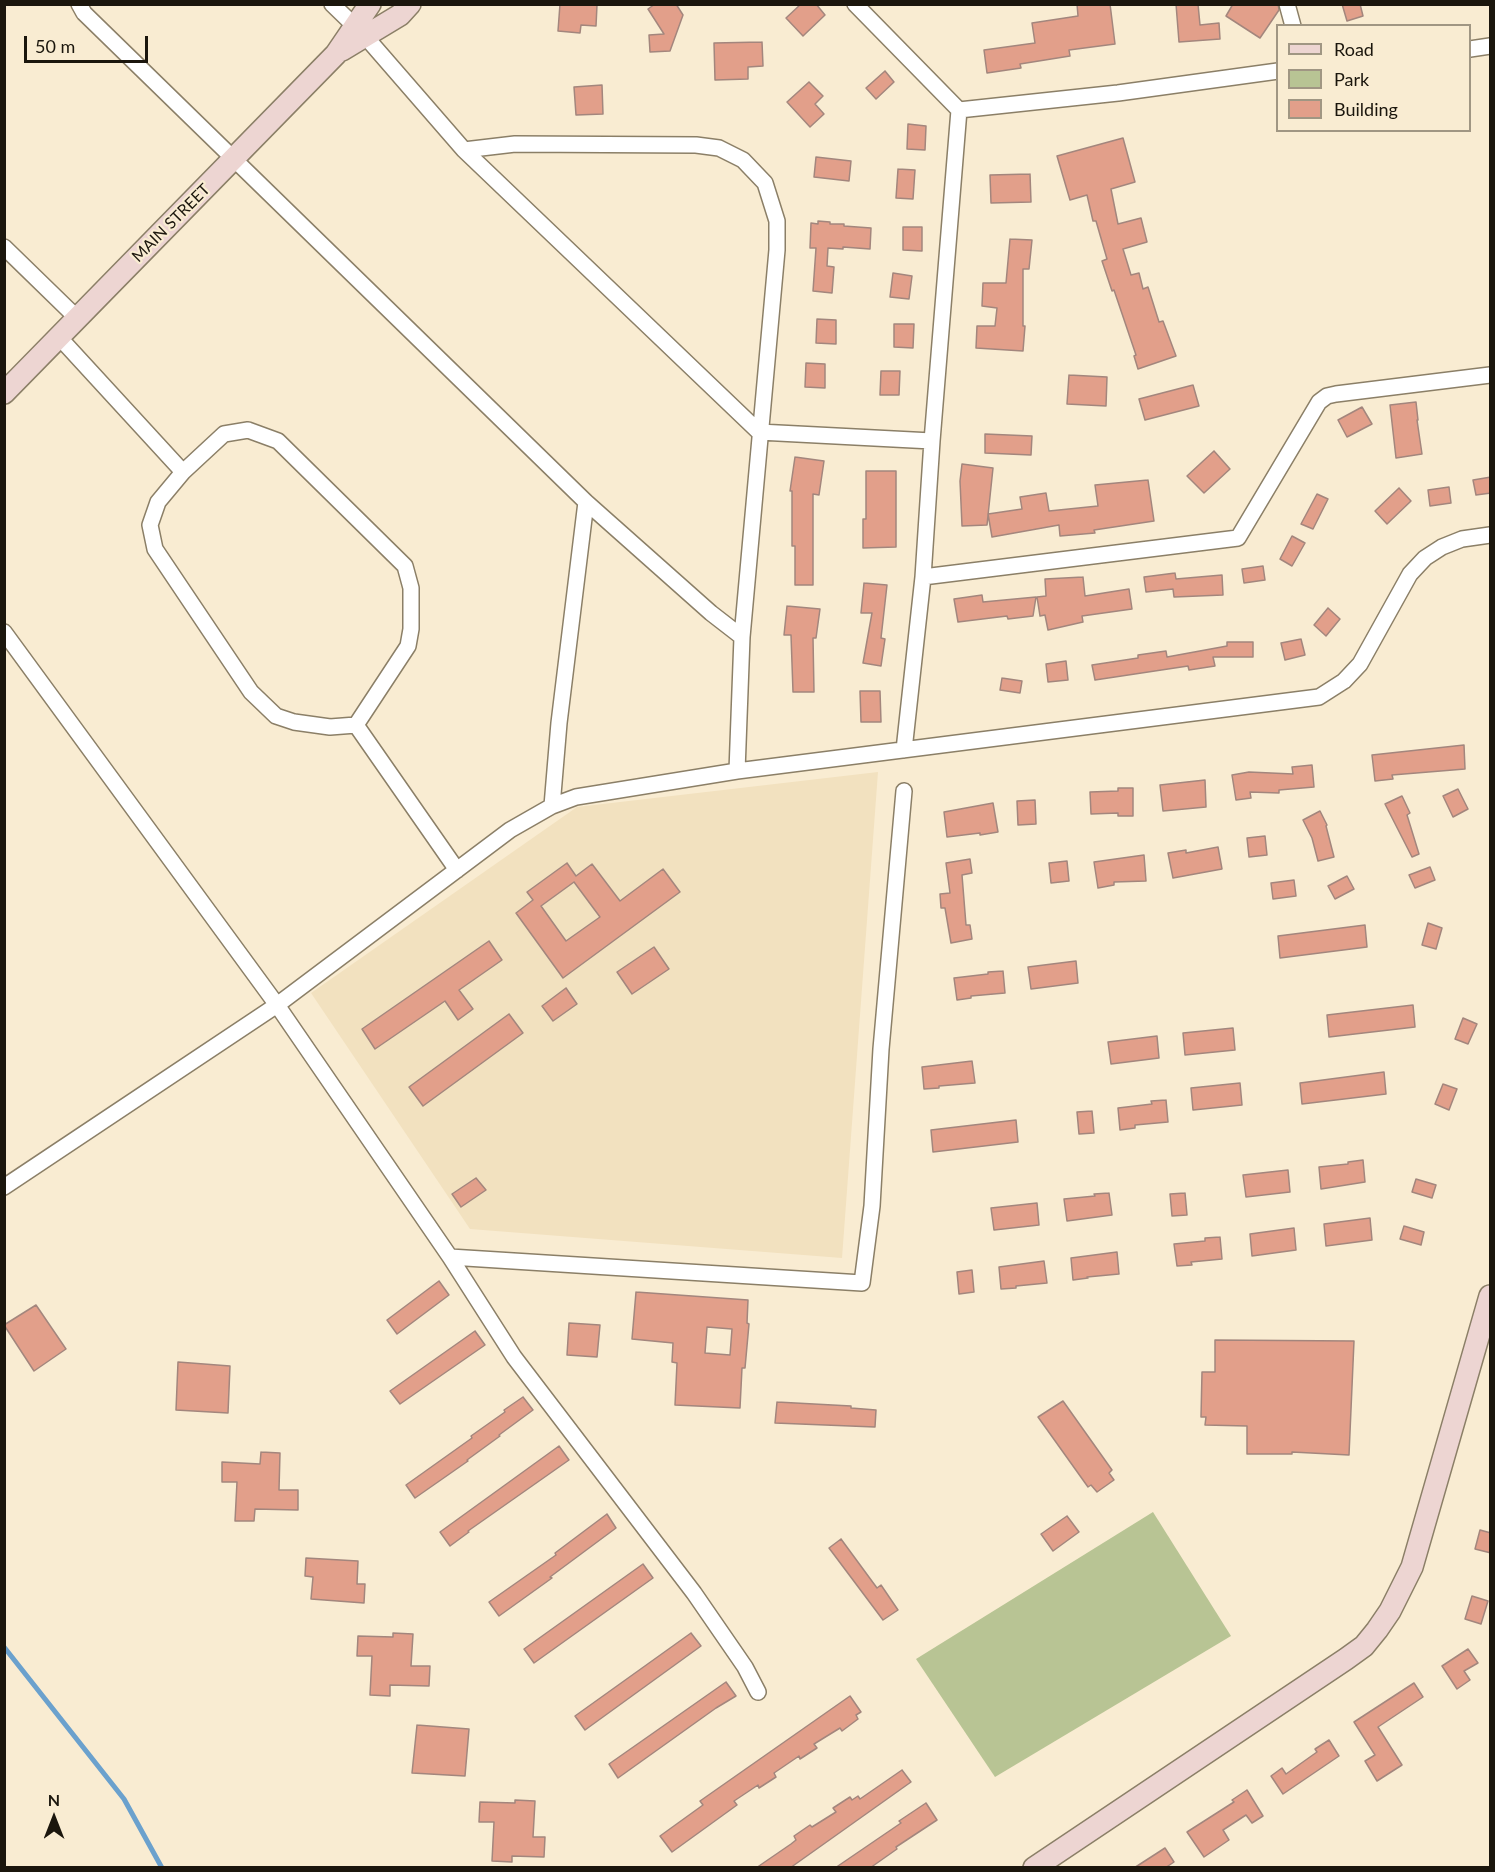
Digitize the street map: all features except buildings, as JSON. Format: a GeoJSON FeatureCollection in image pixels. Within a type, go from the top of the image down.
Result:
{"type":"FeatureCollection","features":[{"type":"Feature","properties":{"kind":"street"},"geometry":{"type":"LineString","coordinates":[[79,4],[84,13],[586,502],[711,613],[742,637]]}},
{"type":"Feature","properties":{"kind":"street"},"geometry":{"type":"LineString","coordinates":[[332,4],[360,31],[464,150],[759,432],[932,441]]}},
{"type":"Feature","properties":{"kind":"street","name":"MAIN STREET"},"geometry":{"type":"LineString","coordinates":[[360,31],[370,4]]}},
{"type":"Feature","properties":{"kind":"street","name":"MAIN STREET"},"geometry":{"type":"LineString","coordinates":[[4,393],[360,31],[400,15],[410,4]]}},
{"type":"Feature","properties":{"kind":"street"},"geometry":{"type":"LineString","coordinates":[[855,4],[958,110],[923,577],[904,750]]}},
{"type":"Feature","properties":{"kind":"street"},"geometry":{"type":"LineString","coordinates":[[1287,4],[1292,24]]}},
{"type":"Feature","properties":{"kind":"street"},"geometry":{"type":"LineString","coordinates":[[1471,49],[1491,46]]}},
{"type":"Feature","properties":{"kind":"street"},"geometry":{"type":"LineString","coordinates":[[958,110],[1118,93],[1276,71]]}},
{"type":"Feature","properties":{"kind":"street"},"geometry":{"type":"LineString","coordinates":[[464,150],[515,144],[696,145],[719,148],[743,160],[765,183],[777,221],[777,250],[742,637],[737,771]]}},
{"type":"Feature","properties":{"kind":"street"},"geometry":{"type":"LineString","coordinates":[[4,247],[77,318]]}},
{"type":"Feature","properties":{"kind":"street"},"geometry":{"type":"LineString","coordinates":[[58,337],[183,472]]}},
{"type":"Feature","properties":{"kind":"street"},"geometry":{"type":"LineString","coordinates":[[923,577],[1238,538],[1313,410],[1327,396],[1491,375]]}},
{"type":"Feature","properties":{"kind":"street"},"geometry":{"type":"LineString","coordinates":[[248,430],[278,441],[405,566],[411,588],[411,629],[408,646],[356,725],[330,727],[294,722],[276,716],[251,692],[155,549],[150,525],[158,502],[183,472],[224,434],[248,430]]}},
{"type":"Feature","properties":{"kind":"street"},"geometry":{"type":"LineString","coordinates":[[552,806],[559,723],[586,502]]}},
{"type":"Feature","properties":{"kind":"street"},"geometry":{"type":"LineString","coordinates":[[4,1187],[277,1005],[510,830],[552,806],[576,797],[737,771],[1319,697],[1344,681],[1360,664],[1410,574],[1425,558],[1442,547],[1462,539],[1491,536]]}},
{"type":"Feature","properties":{"kind":"street"},"geometry":{"type":"LineString","coordinates":[[4,632],[277,1005],[450,1257],[514,1357],[694,1593],[745,1667],[758,1692]]}},
{"type":"Feature","properties":{"kind":"street"},"geometry":{"type":"LineString","coordinates":[[356,725],[457,870]]}},
{"type":"Feature","properties":{"kind":"street"},"geometry":{"type":"LineString","coordinates":[[450,1257],[862,1283],[872,1206],[881,1049],[904,790]]}},
{"type":"Feature","properties":{"kind":"street"},"geometry":{"type":"LineString","coordinates":[[1034,1868],[1346,1659],[1364,1646],[1377,1630],[1394,1604],[1412,1566],[1491,1296]]}},
{"type":"Feature","properties":{"kind":"shaded area"},"geometry":{"type":"Polygon","coordinates":[[[878,772],[842,1258],[470,1229],[311,993],[577,807],[878,772]]]}},
{"type":"Feature","properties":{"kind":"green space"},"geometry":{"type":"Polygon","coordinates":[[[1153,1512],[1231,1636],[995,1777],[916,1659],[1153,1512]]]}},
{"type":"Feature","properties":{"kind":"waterway"},"geometry":{"type":"LineString","coordinates":[[4,1647],[124,1799],[162,1868]]}}]}
